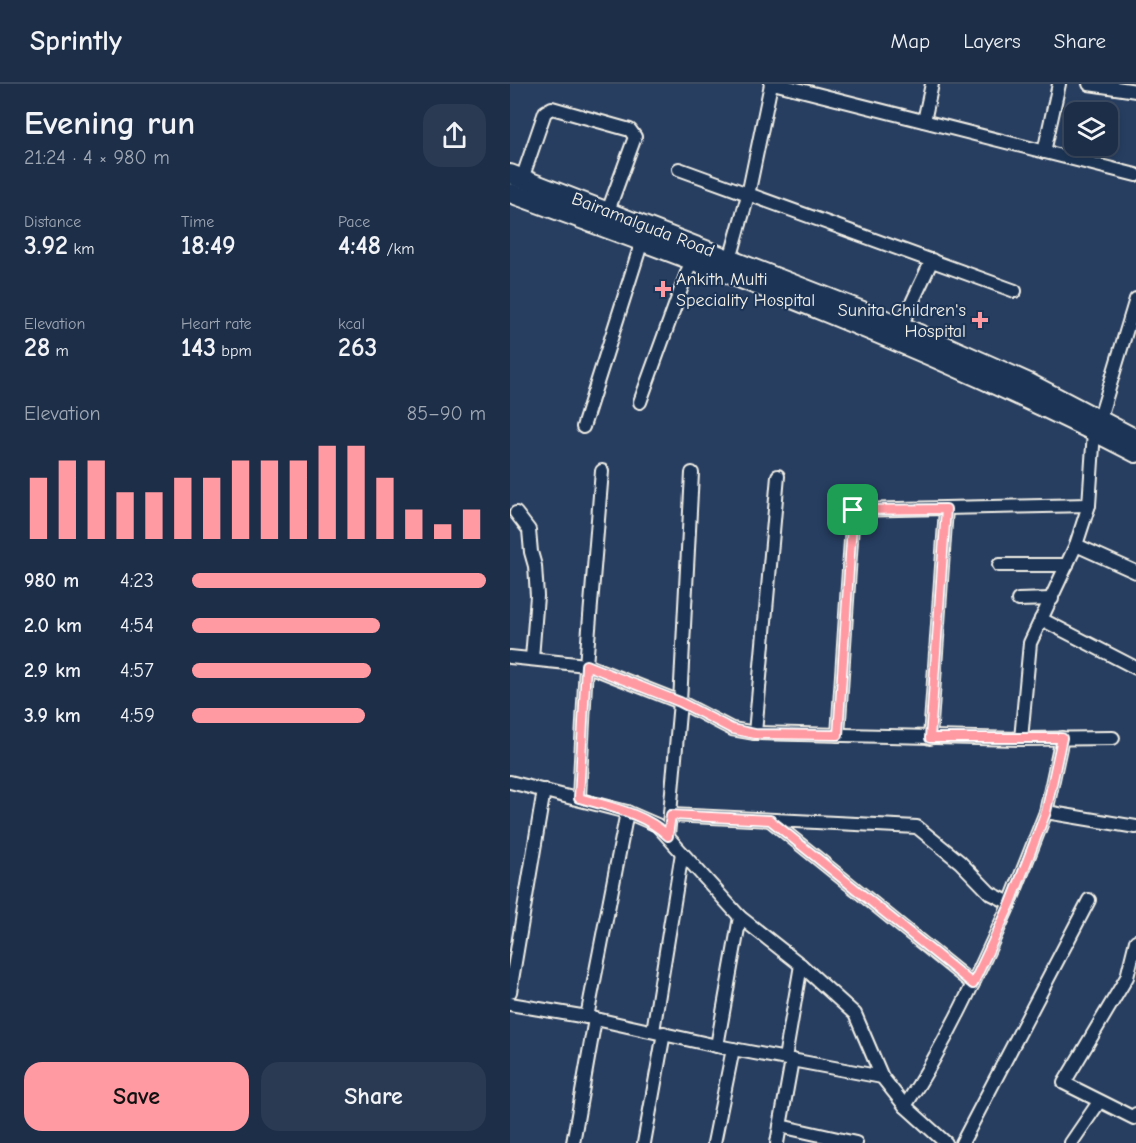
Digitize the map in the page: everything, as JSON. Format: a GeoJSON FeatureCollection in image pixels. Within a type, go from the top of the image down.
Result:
{"type":"FeatureCollection","features":[{"type":"Feature","properties":{"kind":"main road","name":"Bairamalguda Road"},"geometry":{"type":"LineString","coordinates":[[516,176],[608,211],[978,376],[1097,426],[1136,439]]}},
{"type":"Feature","properties":{"kind":"main road","name":"Bairamalguda Road"},"geometry":{"type":"LineString","coordinates":[[510,193],[692,259],[728,266],[901,326],[1029,383],[1136,453]]}},
{"type":"Feature","properties":{"kind":"street"},"geometry":{"type":"LineString","coordinates":[[728,266],[748,195],[771,84]]}},
{"type":"Feature","properties":{"kind":"street"},"geometry":{"type":"LineString","coordinates":[[777,84],[1136,175]]}},
{"type":"Feature","properties":{"kind":"street"},"geometry":{"type":"LineString","coordinates":[[924,121],[932,84]]}},
{"type":"Feature","properties":{"kind":"street"},"geometry":{"type":"LineString","coordinates":[[1044,152],[1059,84]]}},
{"type":"Feature","properties":{"kind":"street"},"geometry":{"type":"LineString","coordinates":[[1089,84],[1136,91]]}},
{"type":"Feature","properties":{"kind":"street"},"geometry":{"type":"LineString","coordinates":[[516,176],[545,112],[549,109],[630,130],[635,137],[608,211]]}},
{"type":"Feature","properties":{"kind":"street"},"geometry":{"type":"LineString","coordinates":[[679,169],[1015,291]]}},
{"type":"Feature","properties":{"kind":"street"},"geometry":{"type":"LineString","coordinates":[[583,427],[642,241]]}},
{"type":"Feature","properties":{"kind":"street"},"geometry":{"type":"LineString","coordinates":[[640,402],[692,259]]}},
{"type":"Feature","properties":{"kind":"street"},"geometry":{"type":"LineString","coordinates":[[901,326],[932,260]]}},
{"type":"Feature","properties":{"kind":"street"},"geometry":{"type":"LineString","coordinates":[[1021,739],[1029,644],[1076,545],[1089,505],[1097,426],[1136,299]]}},
{"type":"Feature","properties":{"kind":"street"},"geometry":{"type":"LineString","coordinates":[[579,798],[586,665],[602,471]]}},
{"type":"Feature","properties":{"kind":"street"},"geometry":{"type":"LineString","coordinates":[[668,836],[680,702],[692,473]]}},
{"type":"Feature","properties":{"kind":"street"},"geometry":{"type":"LineString","coordinates":[[755,734],[778,476]]}},
{"type":"Feature","properties":{"kind":"street"},"geometry":{"type":"LineString","coordinates":[[838,735],[853,510],[1089,505]]}},
{"type":"Feature","properties":{"kind":"street"},"geometry":{"type":"LineString","coordinates":[[930,738],[946,509]]}},
{"type":"Feature","properties":{"kind":"street"},"geometry":{"type":"LineString","coordinates":[[516,513],[529,530],[535,566],[537,596],[532,658]]}},
{"type":"Feature","properties":{"kind":"street"},"geometry":{"type":"LineString","coordinates":[[1076,545],[1136,572]]}},
{"type":"Feature","properties":{"kind":"street"},"geometry":{"type":"LineString","coordinates":[[999,565],[1066,566]]}},
{"type":"Feature","properties":{"kind":"street"},"geometry":{"type":"LineString","coordinates":[[1018,600],[1052,599]]}},
{"type":"Feature","properties":{"kind":"street"},"geometry":{"type":"LineString","coordinates":[[1041,619],[1136,668]]}},
{"type":"Feature","properties":{"kind":"street"},"geometry":{"type":"LineString","coordinates":[[510,657],[586,665],[680,702],[732,729],[755,734],[930,738],[1113,738]]}},
{"type":"Feature","properties":{"kind":"street"},"geometry":{"type":"LineString","coordinates":[[905,1106],[923,1080],[973,984],[1011,903],[1046,812],[1062,738]]}},
{"type":"Feature","properties":{"kind":"street"},"geometry":{"type":"LineString","coordinates":[[510,782],[627,812],[657,825],[740,917],[801,965],[855,1014],[882,1077],[905,1106],[946,1143]]}},
{"type":"Feature","properties":{"kind":"street"},"geometry":{"type":"LineString","coordinates":[[510,992],[544,790]]}},
{"type":"Feature","properties":{"kind":"street"},"geometry":{"type":"LineString","coordinates":[[573,1143],[591,1018],[627,812]]}},
{"type":"Feature","properties":{"kind":"street"},"geometry":{"type":"LineString","coordinates":[[1046,812],[1136,827]]}},
{"type":"Feature","properties":{"kind":"street"},"geometry":{"type":"LineString","coordinates":[[671,815],[916,827],[960,862],[990,893],[1011,903]]}},
{"type":"Feature","properties":{"kind":"street"},"geometry":{"type":"LineString","coordinates":[[770,820],[973,984]]}},
{"type":"Feature","properties":{"kind":"street"},"geometry":{"type":"LineString","coordinates":[[644,1143],[682,853]]}},
{"type":"Feature","properties":{"kind":"street"},"geometry":{"type":"LineString","coordinates":[[962,1143],[1089,900]]}},
{"type":"Feature","properties":{"kind":"street"},"geometry":{"type":"LineString","coordinates":[[717,1046],[740,917]]}},
{"type":"Feature","properties":{"kind":"street"},"geometry":{"type":"LineString","coordinates":[[1135,1117],[1064,1083],[1131,979],[1136,942]]}},
{"type":"Feature","properties":{"kind":"street"},"geometry":{"type":"LineString","coordinates":[[777,1143],[801,965]]}},
{"type":"Feature","properties":{"kind":"street"},"geometry":{"type":"LineString","coordinates":[[510,1004],[591,1018],[717,1046],[882,1077]]}},
{"type":"Feature","properties":{"kind":"street"},"geometry":{"type":"LineString","coordinates":[[714,1143],[733,1049]]}},
{"type":"Feature","properties":{"kind":"street"},"geometry":{"type":"LineString","coordinates":[[1071,1143],[1099,1101]]}},
{"type":"Feature","properties":{"kind":"street"},"geometry":{"type":"LineString","coordinates":[[780,1126],[856,1143]]}},
{"type":"Feature","properties":{"kind":"place","name":"Ankith Multi Speciality Hospital"},"geometry":{"type":"Point","coordinates":[663,289]}},
{"type":"Feature","properties":{"kind":"place","name":"Sunita Children's Hospital"},"geometry":{"type":"Point","coordinates":[980,320]}},
{"type":"Feature","properties":{"kind":"route"},"geometry":{"type":"LineString","coordinates":[[946,509],[930,738],[1062,738],[1046,812],[1011,903],[973,984],[770,820],[671,815],[668,836],[657,825],[627,812],[579,798],[586,665],[680,702],[732,729],[755,734],[838,735],[853,510],[946,509]]}}]}
